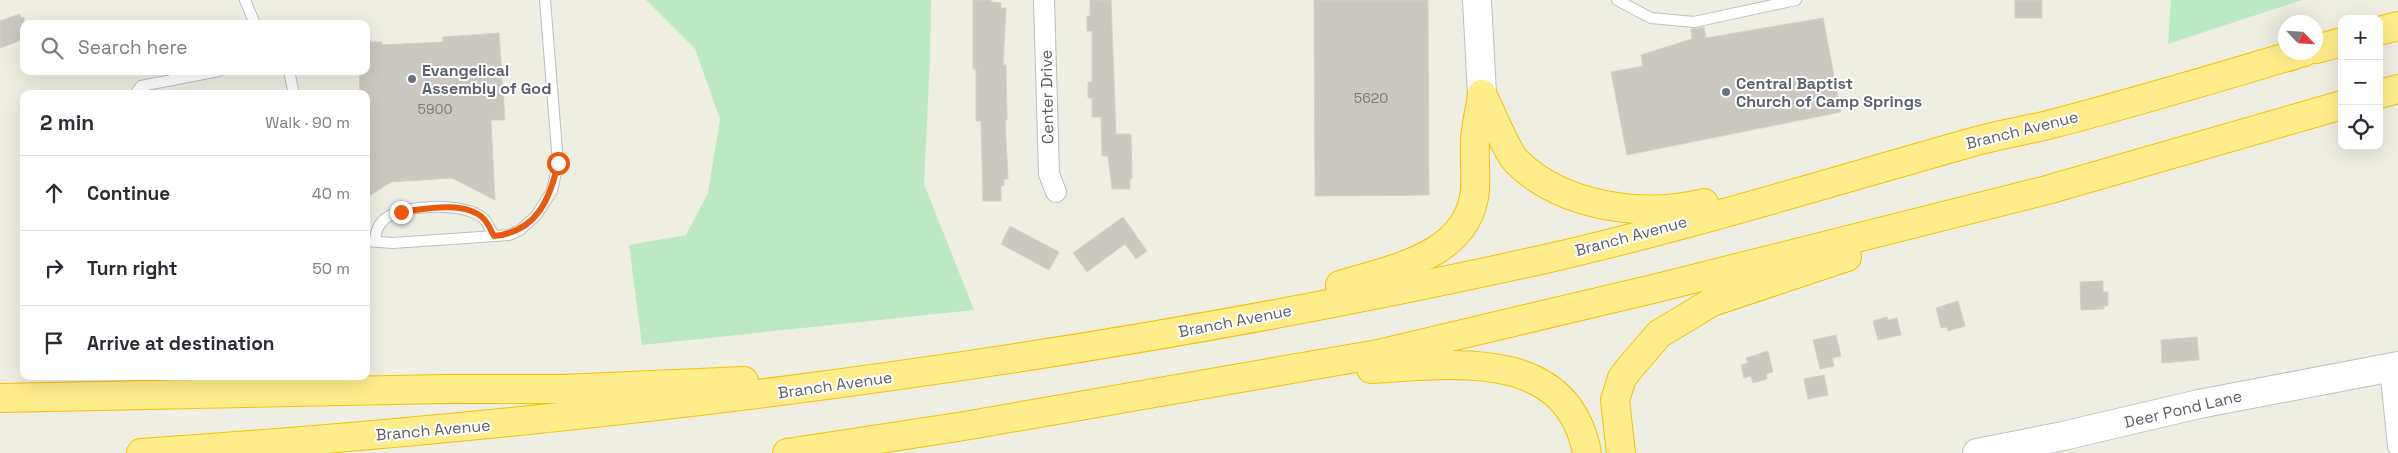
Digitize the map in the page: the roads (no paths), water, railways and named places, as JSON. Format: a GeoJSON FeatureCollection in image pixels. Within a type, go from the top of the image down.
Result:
{"type":"FeatureCollection","features":[{"type":"Feature","properties":{"kind":"highway"},"geometry":{"type":"LineString","coordinates":[[2383,30],[2398,26]]}},
{"type":"Feature","properties":{"kind":"highway"},"geometry":{"type":"LineString","coordinates":[[2323,47],[2338,43]]}},
{"type":"Feature","properties":{"kind":"highway","name":"Branch Avenue"},"geometry":{"type":"LineString","coordinates":[[141,453],[315,441],[545,420],[709,402],[1098,347],[1546,258],[1984,139],[2049,124],[2278,59]]}},
{"type":"Feature","properties":{"kind":"highway"},"geometry":{"type":"LineString","coordinates":[[2383,93],[2398,89]]}},
{"type":"Feature","properties":{"kind":"highway"},"geometry":{"type":"LineString","coordinates":[[1482,94],[1515,161],[1545,184],[1584,200],[1645,210],[1700,204],[1871,162],[1898,163]]}},
{"type":"Feature","properties":{"kind":"highway"},"geometry":{"type":"LineString","coordinates":[[1209,326],[1430,256],[1454,237],[1468,216],[1475,192],[1475,140],[1482,94]]}},
{"type":"Feature","properties":{"kind":"highway"},"geometry":{"type":"LineString","coordinates":[[2383,100],[2398,98]]}},
{"type":"Feature","properties":{"kind":"highway"},"geometry":{"type":"LineString","coordinates":[[787,453],[954,427],[1378,354],[1491,329],[2047,190],[2338,108]]}},
{"type":"Feature","properties":{"kind":"highway"},"geometry":{"type":"LineString","coordinates":[[1622,449],[1615,400],[1622,378],[1659,334],[1680,321],[1712,302],[2047,190]]}},
{"type":"Feature","properties":{"kind":"highway"},"geometry":{"type":"LineString","coordinates":[[1235,378],[1423,366],[1485,367],[1520,373],[1541,382],[1558,393],[1573,412],[1587,453]]}},
{"type":"Feature","properties":{"kind":"highway"},"geometry":{"type":"LineString","coordinates":[[0,398],[435,389],[562,389],[945,370]]}},
{"type":"Feature","properties":{"kind":"street","name":"Center Drive"},"geometry":{"type":"LineString","coordinates":[[1044,0],[1048,174],[1056,192]]}},
{"type":"Feature","properties":{"kind":"street"},"geometry":{"type":"LineString","coordinates":[[1477,0],[1482,94]]}},
{"type":"Feature","properties":{"kind":"street"},"geometry":{"type":"LineString","coordinates":[[2394,367],[2398,446]]}},
{"type":"Feature","properties":{"kind":"street","name":"Deer Pond Lane"},"geometry":{"type":"LineString","coordinates":[[1977,453],[2063,436],[2199,404],[2328,377],[2394,367]]}},
{"type":"Feature","properties":{"kind":"lane"},"geometry":{"type":"LineString","coordinates":[[245,0],[253,20]]}},
{"type":"Feature","properties":{"kind":"lane"},"geometry":{"type":"LineString","coordinates":[[494,236],[484,219],[469,210],[439,206],[401,212],[387,218],[376,229],[370,241],[393,243],[509,235],[520,230],[535,216],[552,191],[558,163],[545,0]]}},
{"type":"Feature","properties":{"kind":"lane"},"geometry":{"type":"LineString","coordinates":[[1617,0],[1651,18],[1694,22],[1796,0]]}},
{"type":"Feature","properties":{"kind":"lane"},"geometry":{"type":"LineString","coordinates":[[138,90],[141,86],[198,75]]}},
{"type":"Feature","properties":{"kind":"lane"},"geometry":{"type":"LineString","coordinates":[[290,75],[293,90]]}},
{"type":"Feature","properties":{"kind":"place","name":"Evangelical Assembly of God"},"geometry":{"type":"Point","coordinates":[412,79]}},
{"type":"Feature","properties":{"kind":"place","name":"Central Baptist Church of Camp Springs"},"geometry":{"type":"Point","coordinates":[1726,92]}}]}
